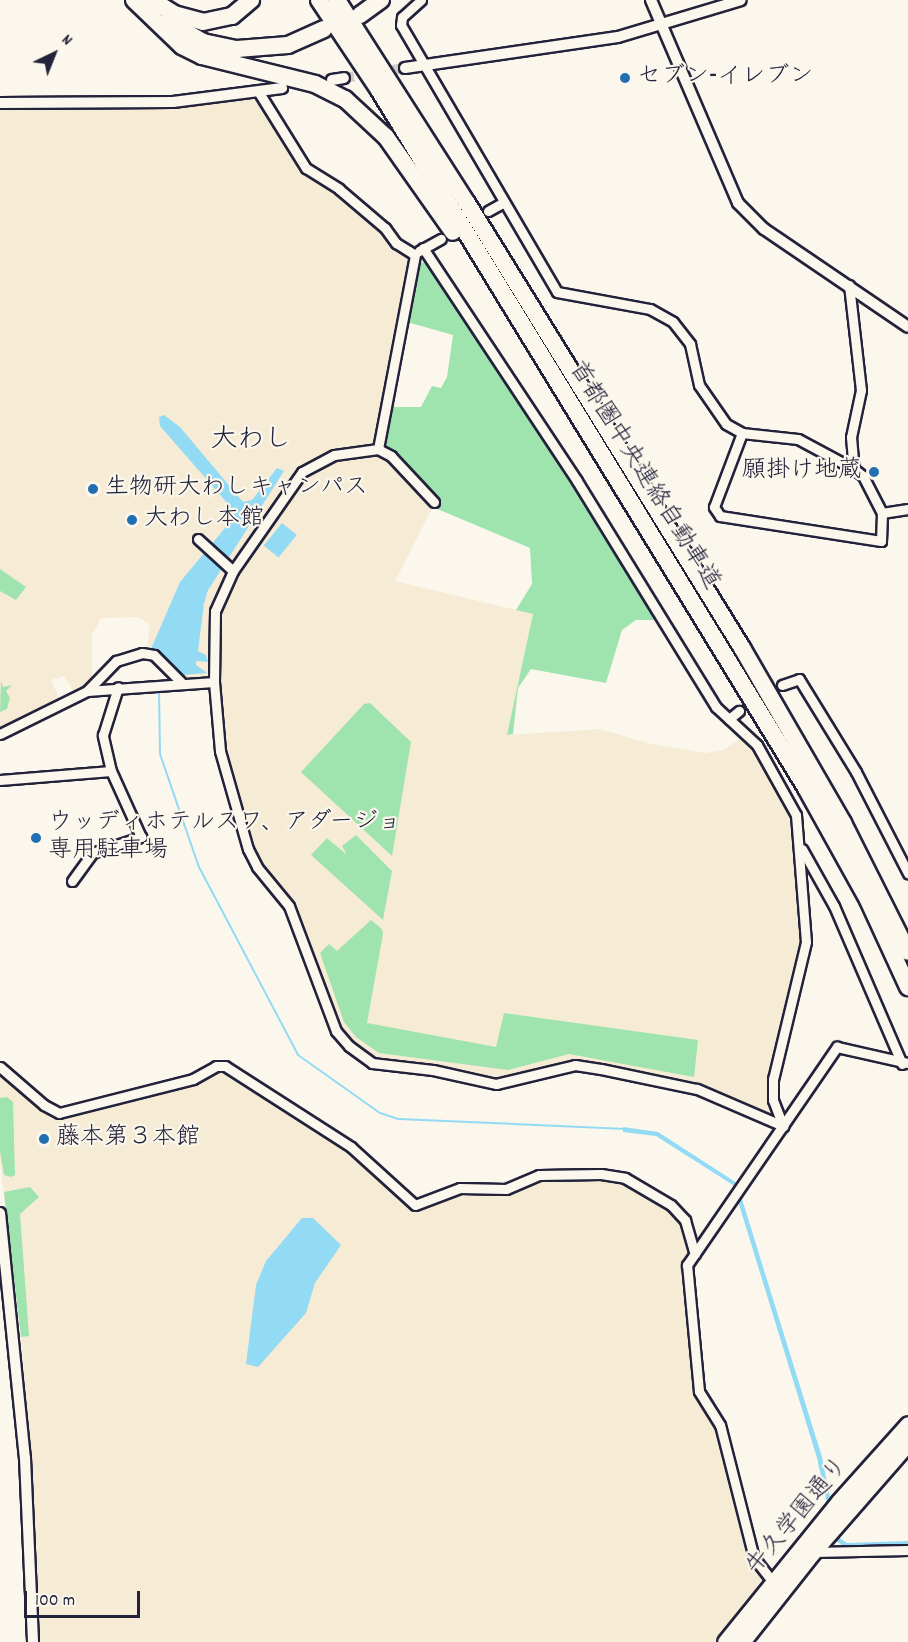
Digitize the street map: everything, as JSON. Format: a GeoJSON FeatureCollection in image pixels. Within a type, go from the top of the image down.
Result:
{"type":"FeatureCollection","features":[{"type":"Feature","properties":{"kind":"highway"},"geometry":{"type":"LineString","coordinates":[[134,0],[176,39],[223,64],[315,84],[362,111],[402,158],[537,350]]}},
{"type":"Feature","properties":{"kind":"highway"},"geometry":{"type":"LineString","coordinates":[[146,0],[169,23],[190,36],[237,50],[288,45],[327,31],[284,54],[252,57],[223,55],[176,39]]}},
{"type":"Feature","properties":{"kind":"highway"},"geometry":{"type":"LineString","coordinates":[[153,0],[174,14],[203,22],[232,16],[250,0]]}},
{"type":"Feature","properties":{"kind":"highway","name":"首都圏中央連絡自動車道"},"geometry":{"type":"LineString","coordinates":[[319,0],[806,788],[868,900],[908,987]]}},
{"type":"Feature","properties":{"kind":"highway","name":"首都圏中央連絡自動車道"},"geometry":{"type":"LineString","coordinates":[[337,0],[467,203],[800,745],[908,952]]}},
{"type":"Feature","properties":{"kind":"highway"},"geometry":{"type":"LineString","coordinates":[[381,0],[358,6],[440,146],[467,203]]}},
{"type":"Feature","properties":{"kind":"highway","name":"牛久学園通り"},"geometry":{"type":"LineString","coordinates":[[742,1642],[777,1587],[908,1424]]}},
{"type":"Feature","properties":{"kind":"highway","name":"牛久学園通り"},"geometry":{"type":"LineString","coordinates":[[725,1642],[813,1551],[908,1443]]}},
{"type":"Feature","properties":{"kind":"street"},"geometry":{"type":"LineString","coordinates":[[421,0],[402,17],[401,25],[557,292],[650,309],[673,322],[690,344],[699,385],[707,400],[726,424],[742,433],[798,439],[854,469],[863,476],[882,513],[881,541],[720,516],[714,507],[742,433]]}},
{"type":"Feature","properties":{"kind":"street"},"geometry":{"type":"LineString","coordinates":[[651,0],[660,26],[707,125],[738,203],[764,229],[908,327]]}},
{"type":"Feature","properties":{"kind":"street"},"geometry":{"type":"LineString","coordinates":[[405,68],[618,37],[741,0]]}},
{"type":"Feature","properties":{"kind":"street"},"geometry":{"type":"LineString","coordinates":[[0,103],[150,103],[282,88]]}},
{"type":"Feature","properties":{"kind":"street"},"geometry":{"type":"LineString","coordinates":[[258,91],[306,168],[339,189],[385,228],[396,243],[415,255]]}},
{"type":"Feature","properties":{"kind":"street"},"geometry":{"type":"LineString","coordinates":[[488,211],[504,202]]}},
{"type":"Feature","properties":{"kind":"street"},"geometry":{"type":"LineString","coordinates":[[378,449],[415,255],[441,238]]}},
{"type":"Feature","properties":{"kind":"street"},"geometry":{"type":"LineString","coordinates":[[423,248],[577,481],[716,707],[757,745],[796,815],[801,848],[804,963],[773,1079],[773,1100],[783,1126]]}},
{"type":"Feature","properties":{"kind":"street"},"geometry":{"type":"LineString","coordinates":[[849,285],[861,390],[851,437],[854,469]]}},
{"type":"Feature","properties":{"kind":"street"},"geometry":{"type":"LineString","coordinates":[[434,502],[391,456],[378,449],[334,455],[302,472],[230,568],[215,611],[214,682],[220,751],[248,849],[257,867],[289,906],[336,1031],[362,1057],[382,1066],[433,1070],[496,1084],[575,1065],[697,1089],[783,1126]]}},
{"type":"Feature","properties":{"kind":"street"},"geometry":{"type":"LineString","coordinates":[[882,513],[908,509]]}},
{"type":"Feature","properties":{"kind":"street"},"geometry":{"type":"LineString","coordinates":[[198,539],[230,568]]}},
{"type":"Feature","properties":{"kind":"street"},"geometry":{"type":"LineString","coordinates":[[87,692],[116,661],[142,653],[154,655],[181,682]]}},
{"type":"Feature","properties":{"kind":"street"},"geometry":{"type":"LineString","coordinates":[[782,685],[799,679],[856,772],[908,873]]}},
{"type":"Feature","properties":{"kind":"street"},"geometry":{"type":"LineString","coordinates":[[0,734],[87,692],[181,682],[214,682]]}},
{"type":"Feature","properties":{"kind":"street"},"geometry":{"type":"LineString","coordinates":[[72,881],[92,853],[141,837],[111,771],[103,735],[118,687]]}},
{"type":"Feature","properties":{"kind":"street"},"geometry":{"type":"LineString","coordinates":[[729,719],[739,711]]}},
{"type":"Feature","properties":{"kind":"street"},"geometry":{"type":"LineString","coordinates":[[0,780],[111,771]]}},
{"type":"Feature","properties":{"kind":"street"},"geometry":{"type":"LineString","coordinates":[[801,848],[834,906],[905,1064]]}},
{"type":"Feature","properties":{"kind":"street"},"geometry":{"type":"LineString","coordinates":[[777,1587],[757,1566],[720,1425],[699,1391],[687,1265],[837,1047],[905,1064]]}},
{"type":"Feature","properties":{"kind":"street"},"geometry":{"type":"LineString","coordinates":[[0,1066],[44,1106],[59,1113],[193,1079],[216,1066],[225,1066],[344,1142],[415,1205],[460,1188],[506,1189],[539,1175],[601,1174],[625,1178],[680,1213],[688,1227],[695,1254]]}},
{"type":"Feature","properties":{"kind":"street"},"geometry":{"type":"LineString","coordinates":[[0,1213],[25,1458],[33,1642]]}},
{"type":"Feature","properties":{"kind":"street"},"geometry":{"type":"LineString","coordinates":[[813,1551],[908,1550]]}},
{"type":"Feature","properties":{"kind":"shaded area"},"geometry":{"type":"Polygon","coordinates":[[[250,99],[259,100],[312,180],[335,191],[409,258],[412,268],[376,444],[378,457],[388,458],[433,507],[395,581],[533,614],[507,735],[600,729],[651,744],[705,753],[723,750],[744,736],[793,822],[803,942],[786,1015],[773,1112],[769,1115],[706,1089],[589,1063],[498,1080],[448,1069],[377,1060],[364,1054],[333,1016],[293,905],[261,866],[253,849],[224,751],[218,676],[184,679],[148,651],[149,624],[139,617],[101,618],[92,635],[92,680],[74,692],[64,676],[51,680],[60,700],[0,729],[0,108],[178,108],[250,99]]]}},
{"type":"Feature","properties":{"kind":"shaded area"},"geometry":{"type":"Polygon","coordinates":[[[0,1069],[50,1113],[225,1070],[338,1142],[416,1208],[460,1192],[499,1194],[540,1178],[596,1176],[628,1183],[670,1209],[679,1217],[688,1240],[685,1266],[698,1399],[717,1427],[752,1568],[764,1579],[714,1642],[40,1642],[22,1344],[0,1163],[0,1069]]]}},
{"type":"Feature","properties":{"kind":"green space"},"geometry":{"type":"Polygon","coordinates":[[[423,262],[432,269],[659,620],[636,620],[622,630],[606,683],[531,669],[518,688],[513,734],[507,735],[533,614],[516,610],[532,584],[530,548],[435,508],[438,504],[383,442],[390,407],[421,407],[432,386],[441,388],[447,377],[453,335],[407,322],[418,265],[423,262]]]}},
{"type":"Feature","properties":{"kind":"green space"},"geometry":{"type":"Polygon","coordinates":[[[0,569],[26,587],[16,600],[0,591],[0,569]]]}},
{"type":"Feature","properties":{"kind":"green space"},"geometry":{"type":"Polygon","coordinates":[[[1,681],[3,687],[12,685],[6,691],[10,698],[7,709],[0,712],[1,681]]]}},
{"type":"Feature","properties":{"kind":"green space"},"geometry":{"type":"Polygon","coordinates":[[[370,703],[411,742],[392,856],[301,772],[364,704],[370,703]]]}},
{"type":"Feature","properties":{"kind":"green space"},"geometry":{"type":"Polygon","coordinates":[[[356,835],[392,871],[383,920],[311,855],[327,838],[347,855],[342,846],[356,835]]]}},
{"type":"Feature","properties":{"kind":"green space"},"geometry":{"type":"Polygon","coordinates":[[[371,920],[382,929],[383,934],[367,1023],[496,1047],[504,1013],[698,1040],[694,1077],[569,1054],[508,1070],[379,1053],[356,1037],[344,1022],[320,953],[329,944],[337,951],[371,920]]]}},
{"type":"Feature","properties":{"kind":"green space"},"geometry":{"type":"Polygon","coordinates":[[[7,1097],[13,1102],[15,1175],[11,1177],[4,1175],[0,1151],[0,1098],[7,1097]]]}},
{"type":"Feature","properties":{"kind":"green space"},"geometry":{"type":"Polygon","coordinates":[[[30,1187],[39,1197],[20,1214],[29,1336],[21,1337],[4,1192],[30,1187]]]}},
{"type":"Feature","properties":{"kind":"water"},"geometry":{"type":"Polygon","coordinates":[[[164,415],[180,427],[243,502],[252,500],[277,468],[284,471],[205,595],[198,651],[206,655],[208,662],[196,661],[196,665],[207,673],[183,675],[151,649],[180,582],[225,528],[224,515],[229,505],[160,426],[159,417],[164,415]]]}},
{"type":"Feature","properties":{"kind":"water"},"geometry":{"type":"Polygon","coordinates":[[[282,523],[297,535],[279,557],[264,546],[282,523]]]}},
{"type":"Feature","properties":{"kind":"water"},"geometry":{"type":"Polygon","coordinates":[[[623,1127],[658,1132],[737,1183],[822,1457],[838,1537],[847,1543],[908,1541],[908,1546],[846,1548],[835,1540],[817,1458],[733,1185],[656,1136],[623,1132],[623,1127]]]}},
{"type":"Feature","properties":{"kind":"water"},"geometry":{"type":"Polygon","coordinates":[[[302,1218],[313,1218],[341,1245],[315,1283],[306,1313],[258,1367],[246,1364],[256,1285],[266,1261],[302,1218]]]}},
{"type":"Feature","properties":{"kind":"waterway"},"geometry":{"type":"LineString","coordinates":[[204,601],[207,589]]}},
{"type":"Feature","properties":{"kind":"waterway"},"geometry":{"type":"LineString","coordinates":[[195,688],[207,687]]}},
{"type":"Feature","properties":{"kind":"waterway"},"geometry":{"type":"LineString","coordinates":[[159,690],[160,754],[199,867],[298,1055],[380,1113],[399,1119],[626,1129]]}},
{"type":"Feature","properties":{"kind":"tunnel"},"geometry":{"type":"LineString","coordinates":[[344,78],[405,68]]}},
{"type":"Feature","properties":{"kind":"place","name":"セブン-イレブン"},"geometry":{"type":"Point","coordinates":[625,78]}},
{"type":"Feature","properties":{"kind":"place","name":"願掛け地蔵"},"geometry":{"type":"Point","coordinates":[874,472]}},
{"type":"Feature","properties":{"kind":"place","name":"生物研大わしキャンパス"},"geometry":{"type":"Point","coordinates":[93,489]}},
{"type":"Feature","properties":{"kind":"place","name":"大わし本館"},"geometry":{"type":"Point","coordinates":[132,520]}},
{"type":"Feature","properties":{"kind":"place","name":"ウッディホテルスワ、アダージョ 専用駐車場"},"geometry":{"type":"Point","coordinates":[36,838]}},
{"type":"Feature","properties":{"kind":"place","name":"藤本第３本館"},"geometry":{"type":"Point","coordinates":[44,1139]}},
{"type":"Feature","properties":{"kind":"district","name":"大わし"},"geometry":{"type":"Point","coordinates":[251,441]}}]}
